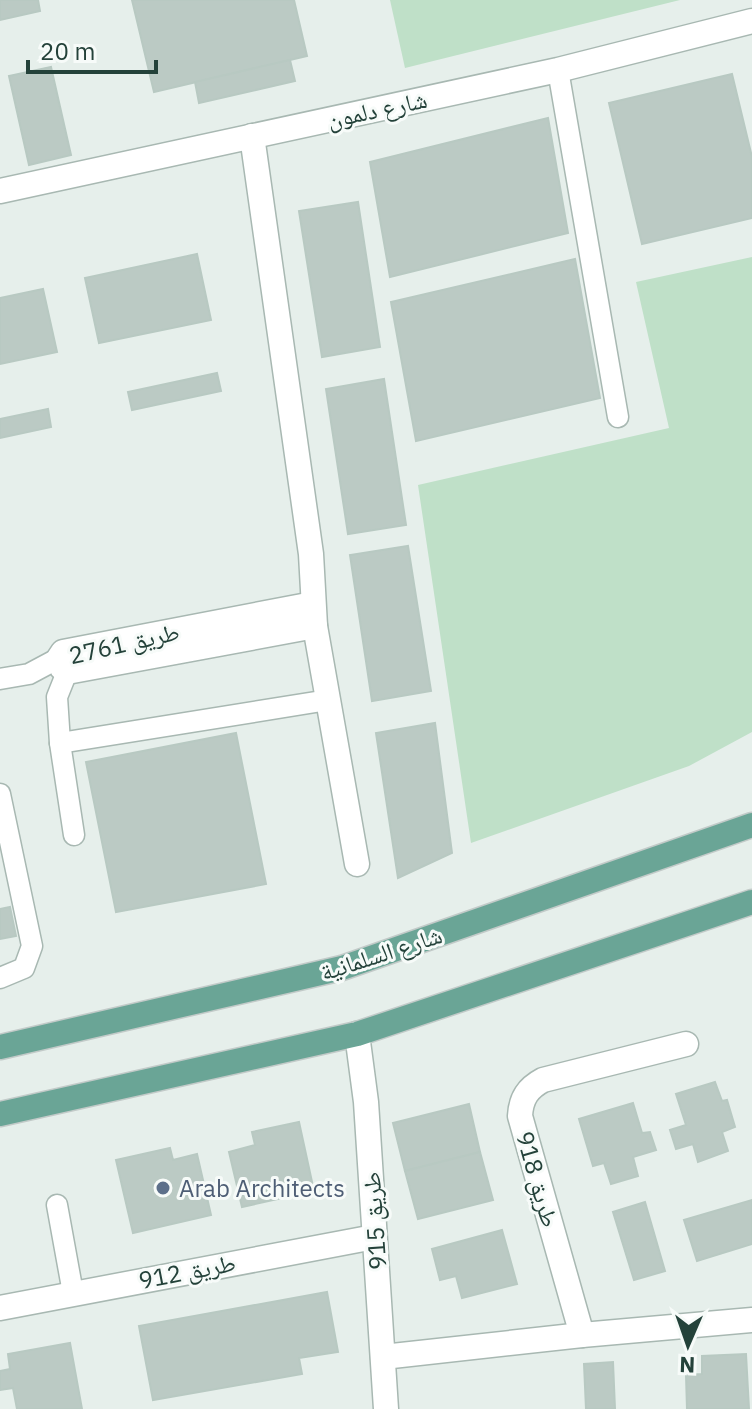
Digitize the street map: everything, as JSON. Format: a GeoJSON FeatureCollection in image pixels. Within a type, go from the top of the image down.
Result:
{"type":"FeatureCollection","features":[{"type":"Feature","properties":{"kind":"main road","name":"شارع السلمانية"},"geometry":{"type":"LineString","coordinates":[[0,1047],[342,968],[752,825]]}},
{"type":"Feature","properties":{"kind":"main road"},"geometry":{"type":"LineString","coordinates":[[0,1114],[357,1034],[752,902]]}},
{"type":"Feature","properties":{"kind":"street","name":"شارع دلمون"},"geometry":{"type":"LineString","coordinates":[[0,191],[558,70],[752,21]]}},
{"type":"Feature","properties":{"kind":"street"},"geometry":{"type":"LineString","coordinates":[[252,136],[311,554],[314,615],[357,864]]}},
{"type":"Feature","properties":{"kind":"street","name":"طريق 2761"},"geometry":{"type":"LineString","coordinates":[[63,665],[63,652],[314,615]]}},
{"type":"Feature","properties":{"kind":"street","name":"طريق 915"},"geometry":{"type":"LineString","coordinates":[[357,1034],[366,1102],[386,1409]]}},
{"type":"Feature","properties":{"kind":"street","name":"طريق 918"},"geometry":{"type":"LineString","coordinates":[[582,1335],[520,1116],[524,1098],[528,1090],[543,1080],[686,1044]]}},
{"type":"Feature","properties":{"kind":"street","name":"طريق 912"},"geometry":{"type":"LineString","coordinates":[[0,1308],[374,1237]]}},
{"type":"Feature","properties":{"kind":"street"},"geometry":{"type":"LineString","coordinates":[[383,1357],[752,1320]]}},
{"type":"Feature","properties":{"kind":"lane"},"geometry":{"type":"LineString","coordinates":[[558,70],[618,417]]}},
{"type":"Feature","properties":{"kind":"lane"},"geometry":{"type":"LineString","coordinates":[[0,679],[63,665],[57,697],[60,743],[74,835]]}},
{"type":"Feature","properties":{"kind":"lane"},"geometry":{"type":"LineString","coordinates":[[60,743],[328,700]]}},
{"type":"Feature","properties":{"kind":"lane"},"geometry":{"type":"LineString","coordinates":[[0,794],[32,946],[24,968],[0,978]]}},
{"type":"Feature","properties":{"kind":"lane"},"geometry":{"type":"LineString","coordinates":[[57,1205],[73,1293]]}},
{"type":"Feature","properties":{"kind":"green space"},"geometry":{"type":"Polygon","coordinates":[[[390,0],[680,0],[405,68],[390,0]]]}},
{"type":"Feature","properties":{"kind":"green space"},"geometry":{"type":"Polygon","coordinates":[[[752,257],[752,732],[689,766],[471,843],[418,485],[669,428],[636,282],[752,257]]]}},
{"type":"Feature","properties":{"kind":"building"},"geometry":{"type":"Polygon","coordinates":[[[0,0],[38,0],[40,11],[0,20],[0,0]]]}},
{"type":"Feature","properties":{"kind":"building"},"geometry":{"type":"Polygon","coordinates":[[[132,0],[294,0],[307,56],[154,92],[132,0]]]}},
{"type":"Feature","properties":{"kind":"building"},"geometry":{"type":"Polygon","coordinates":[[[290,60],[295,81],[199,103],[195,82],[290,60]]]}},
{"type":"Feature","properties":{"kind":"building"},"geometry":{"type":"Polygon","coordinates":[[[51,67],[71,155],[29,165],[9,76],[51,67]]]}},
{"type":"Feature","properties":{"kind":"building"},"geometry":{"type":"Polygon","coordinates":[[[732,74],[752,157],[752,218],[642,244],[609,103],[732,74]]]}},
{"type":"Feature","properties":{"kind":"building"},"geometry":{"type":"Polygon","coordinates":[[[548,118],[568,233],[390,277],[370,162],[548,118]]]}},
{"type":"Feature","properties":{"kind":"building"},"geometry":{"type":"Polygon","coordinates":[[[358,202],[380,347],[322,357],[299,211],[358,202]]]}},
{"type":"Feature","properties":{"kind":"building"},"geometry":{"type":"Polygon","coordinates":[[[197,254],[211,320],[99,343],[85,278],[197,254]]]}},
{"type":"Feature","properties":{"kind":"building"},"geometry":{"type":"Polygon","coordinates":[[[575,259],[600,398],[416,441],[391,302],[575,259]]]}},
{"type":"Feature","properties":{"kind":"building"},"geometry":{"type":"Polygon","coordinates":[[[43,289],[57,352],[0,364],[0,298],[43,289]]]}},
{"type":"Feature","properties":{"kind":"building"},"geometry":{"type":"Polygon","coordinates":[[[217,373],[221,391],[132,410],[128,392],[217,373]]]}},
{"type":"Feature","properties":{"kind":"building"},"geometry":{"type":"Polygon","coordinates":[[[384,379],[406,525],[348,534],[326,389],[384,379]]]}},
{"type":"Feature","properties":{"kind":"building"},"geometry":{"type":"Polygon","coordinates":[[[48,409],[51,427],[0,438],[0,419],[48,409]]]}},
{"type":"Feature","properties":{"kind":"building"},"geometry":{"type":"Polygon","coordinates":[[[408,546],[431,691],[372,701],[350,555],[408,546]]]}},
{"type":"Feature","properties":{"kind":"building"},"geometry":{"type":"Polygon","coordinates":[[[435,723],[452,853],[398,878],[376,733],[435,723]]]}},
{"type":"Feature","properties":{"kind":"building"},"geometry":{"type":"Polygon","coordinates":[[[236,733],[266,884],[116,912],[86,762],[236,733]]]}},
{"type":"Feature","properties":{"kind":"building"},"geometry":{"type":"Polygon","coordinates":[[[10,907],[16,936],[0,939],[0,909],[10,907]]]}},
{"type":"Feature","properties":{"kind":"building"},"geometry":{"type":"Polygon","coordinates":[[[715,1082],[722,1101],[727,1100],[735,1127],[722,1132],[728,1151],[698,1162],[693,1144],[676,1149],[670,1130],[686,1125],[676,1094],[715,1082]]]}},
{"type":"Feature","properties":{"kind":"building"},"geometry":{"type":"Polygon","coordinates":[[[633,1103],[642,1133],[650,1132],[656,1150],[633,1157],[638,1176],[611,1184],[604,1163],[593,1166],[579,1119],[633,1103]]]}},
{"type":"Feature","properties":{"kind":"building"},"geometry":{"type":"Polygon","coordinates":[[[469,1104],[480,1152],[405,1171],[393,1123],[469,1104]]]}},
{"type":"Feature","properties":{"kind":"building"},"geometry":{"type":"Polygon","coordinates":[[[299,1122],[314,1191],[242,1207],[229,1152],[255,1145],[252,1132],[299,1122]]]}},
{"type":"Feature","properties":{"kind":"building","name":"Arab Architects"},"geometry":{"type":"Polygon","coordinates":[[[170,1148],[173,1160],[197,1154],[211,1215],[133,1233],[116,1160],[170,1148]]]}},
{"type":"Feature","properties":{"kind":"building"},"geometry":{"type":"Polygon","coordinates":[[[480,1152],[493,1200],[418,1219],[405,1171],[480,1152]]]}},
{"type":"Feature","properties":{"kind":"building"},"geometry":{"type":"Polygon","coordinates":[[[752,1200],[752,1244],[697,1261],[684,1220],[752,1200]]]}},
{"type":"Feature","properties":{"kind":"building"},"geometry":{"type":"Polygon","coordinates":[[[645,1202],[665,1271],[634,1280],[613,1212],[645,1202]]]}},
{"type":"Feature","properties":{"kind":"building"},"geometry":{"type":"Polygon","coordinates":[[[502,1230],[517,1284],[462,1298],[456,1276],[440,1280],[432,1249],[502,1230]]]}},
{"type":"Feature","properties":{"kind":"building"},"geometry":{"type":"Polygon","coordinates":[[[327,1292],[338,1352],[299,1358],[302,1374],[153,1400],[139,1326],[327,1292]]]}},
{"type":"Feature","properties":{"kind":"building"},"geometry":{"type":"Polygon","coordinates":[[[70,1343],[82,1409],[17,1409],[13,1388],[0,1390],[0,1371],[10,1369],[8,1354],[70,1343]]]}},
{"type":"Feature","properties":{"kind":"building"},"geometry":{"type":"Polygon","coordinates":[[[746,1354],[749,1409],[687,1409],[686,1375],[702,1374],[702,1356],[746,1354]]]}},
{"type":"Feature","properties":{"kind":"building"},"geometry":{"type":"Polygon","coordinates":[[[613,1362],[615,1409],[586,1409],[584,1364],[613,1362]]]}},
{"type":"Feature","properties":{"kind":"place","name":"Arab Architects"},"geometry":{"type":"Point","coordinates":[163,1188]}}]}
